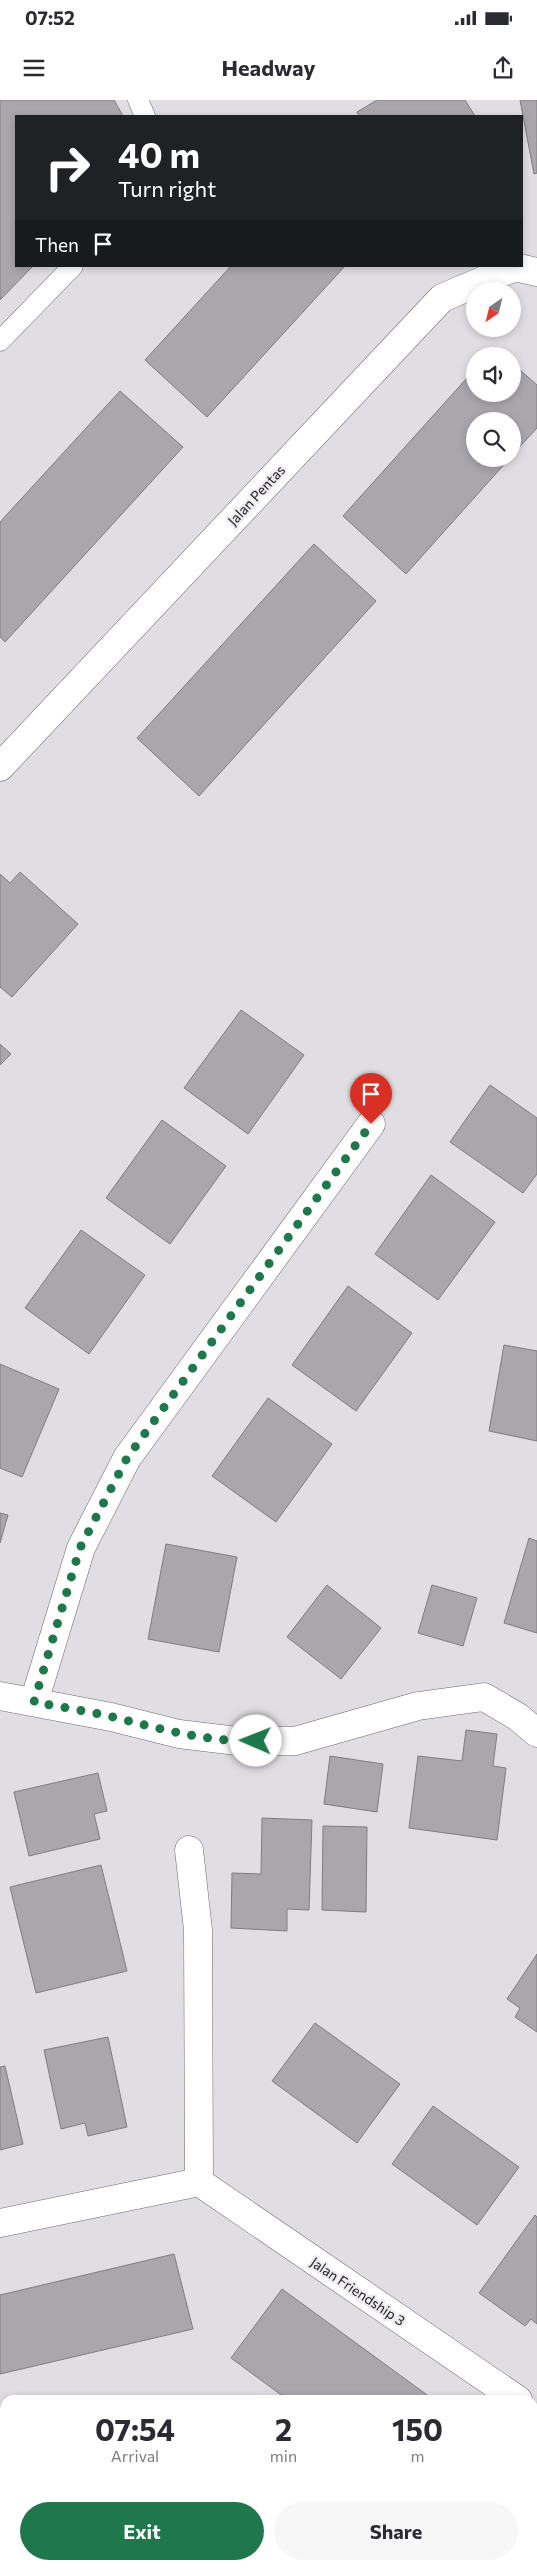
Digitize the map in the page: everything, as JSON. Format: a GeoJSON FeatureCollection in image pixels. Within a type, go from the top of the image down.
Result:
{"type":"FeatureCollection","features":[{"type":"Feature","properties":{"kind":"street","name":"Jalan Pentas"},"geometry":{"type":"LineString","coordinates":[[0,767],[442,298],[515,267],[537,272]]}},
{"type":"Feature","properties":{"kind":"street"},"geometry":{"type":"LineString","coordinates":[[34,1702],[80,1548],[127,1458],[371,1124]]}},
{"type":"Feature","properties":{"kind":"street"},"geometry":{"type":"LineString","coordinates":[[0,1696],[111,1717],[180,1734],[237,1741],[295,1740],[418,1706],[484,1697],[518,1717],[537,1733]]}},
{"type":"Feature","properties":{"kind":"street"},"geometry":{"type":"LineString","coordinates":[[0,2223],[199,2182],[198,1930],[189,1850]]}},
{"type":"Feature","properties":{"kind":"street","name":"Jalan Friendship 3"},"geometry":{"type":"LineString","coordinates":[[199,2182],[511,2395]]}},
{"type":"Feature","properties":{"kind":"lane"},"geometry":{"type":"LineString","coordinates":[[138,100],[145,115]]}},
{"type":"Feature","properties":{"kind":"lane"},"geometry":{"type":"LineString","coordinates":[[0,341],[73,267]]}},
{"type":"Feature","properties":{"kind":"building"},"geometry":{"type":"Polygon","coordinates":[[[0,100],[114,100],[122,115],[15,115],[15,267],[32,267],[0,300],[0,100]]]}},
{"type":"Feature","properties":{"kind":"building"},"geometry":{"type":"Polygon","coordinates":[[[377,100],[465,100],[474,115],[358,115],[357,112],[377,100]]]}},
{"type":"Feature","properties":{"kind":"building"},"geometry":{"type":"Polygon","coordinates":[[[520,100],[537,100],[537,173],[534,174],[523,115],[520,100]]]}},
{"type":"Feature","properties":{"kind":"building"},"geometry":{"type":"Polygon","coordinates":[[[230,267],[344,267],[207,417],[145,360],[230,267]]]}},
{"type":"Feature","properties":{"kind":"building"},"geometry":{"type":"Polygon","coordinates":[[[521,371],[537,385],[537,428],[521,445],[521,412],[466,412],[466,467],[502,467],[406,574],[343,516],[466,379],[466,402],[521,402],[521,371]]]}},
{"type":"Feature","properties":{"kind":"building"},"geometry":{"type":"Polygon","coordinates":[[[120,391],[183,447],[5,642],[0,637],[0,522],[120,391]]]}},
{"type":"Feature","properties":{"kind":"building"},"geometry":{"type":"Polygon","coordinates":[[[314,544],[376,601],[199,796],[137,738],[314,544]]]}},
{"type":"Feature","properties":{"kind":"building"},"geometry":{"type":"Polygon","coordinates":[[[20,872],[78,924],[12,997],[0,987],[0,874],[10,883],[20,872]]]}},
{"type":"Feature","properties":{"kind":"building"},"geometry":{"type":"Polygon","coordinates":[[[241,1010],[304,1055],[248,1134],[184,1088],[241,1010]]]}},
{"type":"Feature","properties":{"kind":"building"},"geometry":{"type":"Polygon","coordinates":[[[0,1044],[11,1054],[0,1065],[0,1044]]]}},
{"type":"Feature","properties":{"kind":"building"},"geometry":{"type":"Polygon","coordinates":[[[490,1085],[537,1118],[537,1174],[523,1193],[450,1142],[490,1085]]]}},
{"type":"Feature","properties":{"kind":"building"},"geometry":{"type":"Polygon","coordinates":[[[162,1120],[226,1166],[170,1244],[106,1198],[162,1120]]]}},
{"type":"Feature","properties":{"kind":"building"},"geometry":{"type":"Polygon","coordinates":[[[431,1175],[495,1222],[438,1300],[375,1254],[431,1175]]]}},
{"type":"Feature","properties":{"kind":"building"},"geometry":{"type":"Polygon","coordinates":[[[81,1230],[145,1275],[89,1354],[25,1308],[81,1230]]]}},
{"type":"Feature","properties":{"kind":"building"},"geometry":{"type":"Polygon","coordinates":[[[348,1286],[412,1333],[356,1411],[292,1365],[348,1286]]]}},
{"type":"Feature","properties":{"kind":"building"},"geometry":{"type":"Polygon","coordinates":[[[504,1345],[537,1351],[537,1441],[489,1431],[504,1345]]]}},
{"type":"Feature","properties":{"kind":"building"},"geometry":{"type":"Polygon","coordinates":[[[0,1364],[59,1389],[22,1477],[0,1468],[0,1364]]]}},
{"type":"Feature","properties":{"kind":"building"},"geometry":{"type":"Polygon","coordinates":[[[268,1398],[332,1444],[276,1522],[212,1476],[268,1398]]]}},
{"type":"Feature","properties":{"kind":"building"},"geometry":{"type":"Polygon","coordinates":[[[0,1513],[8,1515],[0,1543],[0,1513]]]}},
{"type":"Feature","properties":{"kind":"building"},"geometry":{"type":"Polygon","coordinates":[[[529,1538],[537,1541],[537,1633],[504,1623],[529,1538]]]}},
{"type":"Feature","properties":{"kind":"building"},"geometry":{"type":"Polygon","coordinates":[[[166,1544],[237,1557],[219,1652],[148,1639],[166,1544]]]}},
{"type":"Feature","properties":{"kind":"building"},"geometry":{"type":"Polygon","coordinates":[[[327,1585],[381,1628],[341,1679],[287,1637],[327,1585]]]}},
{"type":"Feature","properties":{"kind":"building"},"geometry":{"type":"Polygon","coordinates":[[[432,1585],[477,1598],[463,1646],[418,1633],[432,1585]]]}},
{"type":"Feature","properties":{"kind":"building"},"geometry":{"type":"Polygon","coordinates":[[[466,1730],[497,1734],[493,1766],[506,1768],[497,1840],[409,1828],[418,1756],[462,1761],[466,1730]]]}},
{"type":"Feature","properties":{"kind":"building"},"geometry":{"type":"Polygon","coordinates":[[[330,1756],[383,1764],[377,1812],[324,1804],[330,1756]]]}},
{"type":"Feature","properties":{"kind":"building"},"geometry":{"type":"Polygon","coordinates":[[[98,1773],[107,1811],[94,1814],[100,1839],[29,1856],[14,1792],[98,1773]]]}},
{"type":"Feature","properties":{"kind":"building"},"geometry":{"type":"Polygon","coordinates":[[[262,1818],[312,1820],[309,1910],[287,1909],[287,1931],[231,1928],[232,1873],[261,1874],[262,1818]]]}},
{"type":"Feature","properties":{"kind":"building"},"geometry":{"type":"Polygon","coordinates":[[[323,1826],[367,1827],[366,1912],[322,1910],[323,1826]]]}},
{"type":"Feature","properties":{"kind":"building"},"geometry":{"type":"Polygon","coordinates":[[[101,1865],[127,1971],[36,1993],[10,1887],[101,1865]]]}},
{"type":"Feature","properties":{"kind":"building"},"geometry":{"type":"Polygon","coordinates":[[[537,1954],[537,2032],[515,2017],[520,2008],[507,1999],[537,1954]]]}},
{"type":"Feature","properties":{"kind":"building"},"geometry":{"type":"Polygon","coordinates":[[[315,2023],[400,2084],[357,2143],[272,2081],[315,2023]]]}},
{"type":"Feature","properties":{"kind":"building"},"geometry":{"type":"Polygon","coordinates":[[[108,2037],[127,2127],[88,2136],[85,2123],[61,2129],[44,2050],[108,2037]]]}},
{"type":"Feature","properties":{"kind":"building"},"geometry":{"type":"Polygon","coordinates":[[[5,2066],[23,2144],[0,2150],[0,2067],[5,2066]]]}},
{"type":"Feature","properties":{"kind":"building"},"geometry":{"type":"Polygon","coordinates":[[[433,2106],[519,2167],[477,2225],[392,2164],[433,2106]]]}},
{"type":"Feature","properties":{"kind":"building"},"geometry":{"type":"Polygon","coordinates":[[[535,2215],[537,2217],[537,2324],[531,2319],[525,2326],[479,2293],[535,2215]]]}},
{"type":"Feature","properties":{"kind":"building"},"geometry":{"type":"Polygon","coordinates":[[[174,2254],[193,2329],[0,2374],[0,2295],[174,2254]]]}},
{"type":"Feature","properties":{"kind":"building"},"geometry":{"type":"Polygon","coordinates":[[[282,2289],[427,2395],[281,2395],[231,2358],[282,2289]]]}},
{"type":"Feature","properties":{"kind":"route"},"geometry":{"type":"LineString","coordinates":[[256,1741],[237,1741],[180,1734],[111,1717],[34,1702],[80,1548],[127,1458],[371,1124]]}}]}
